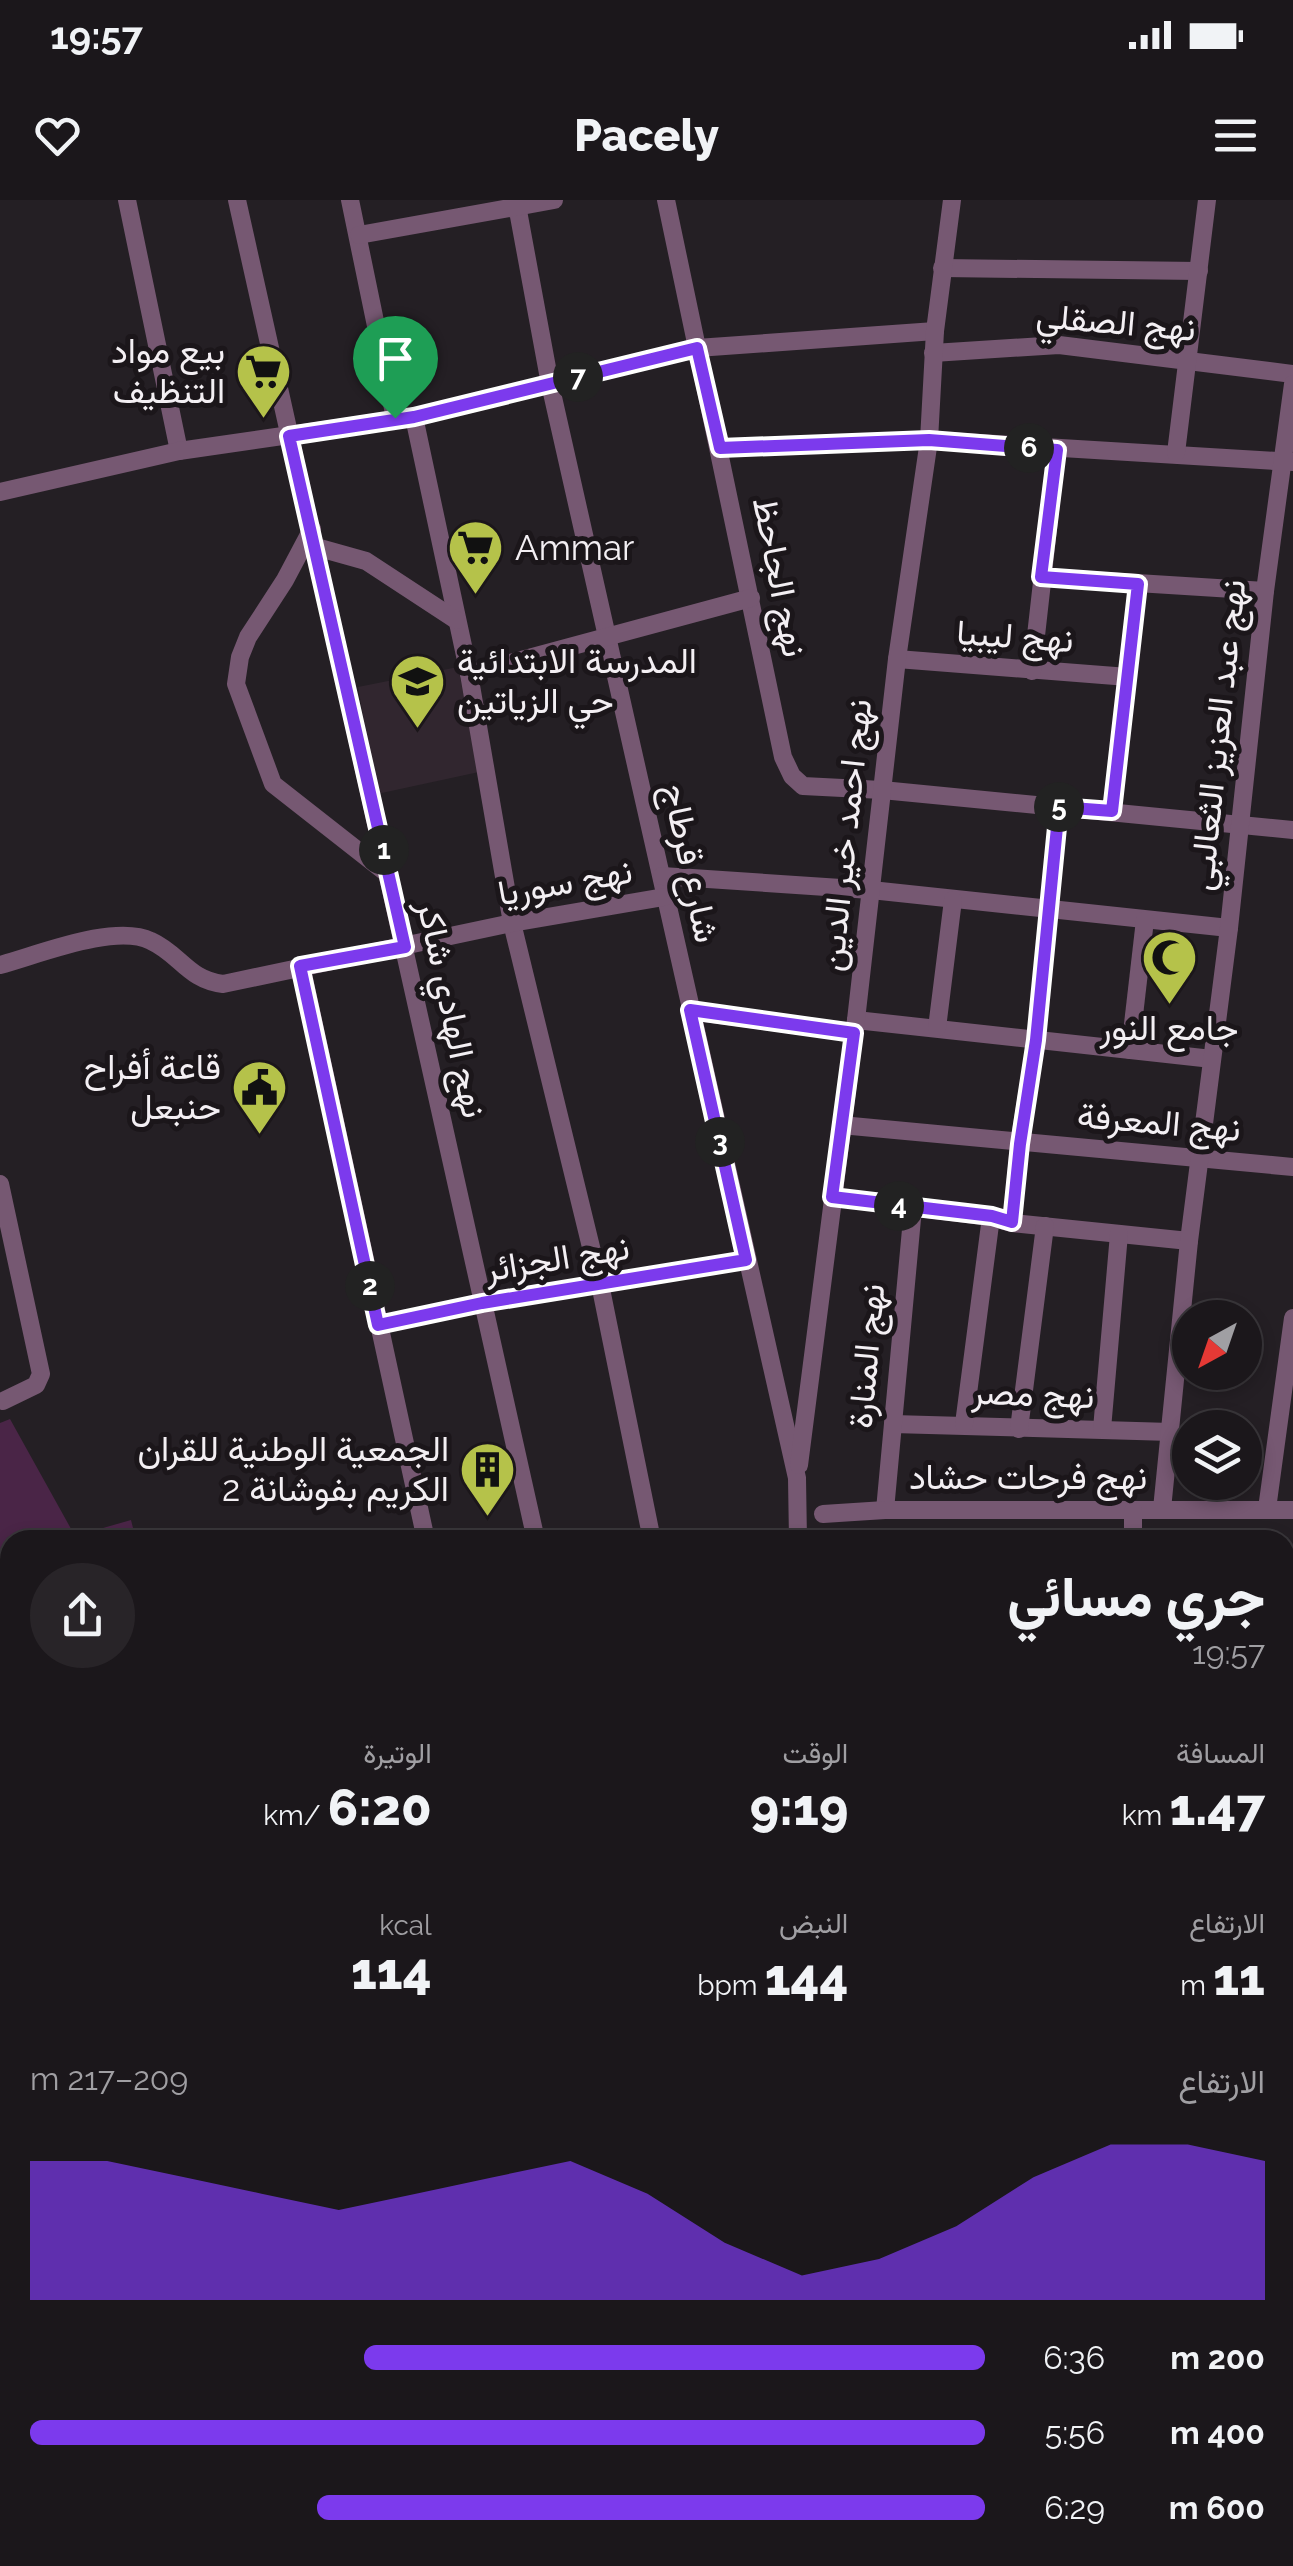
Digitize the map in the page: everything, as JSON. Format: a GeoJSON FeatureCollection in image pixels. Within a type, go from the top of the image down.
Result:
{"type":"FeatureCollection","features":[{"type":"Feature","properties":{"kind":"street"},"geometry":{"type":"LineString","coordinates":[[127,200],[178,452]]}},
{"type":"Feature","properties":{"kind":"street","name":"نهج الهادي شاكر"},"geometry":{"type":"LineString","coordinates":[[236,200],[534,1530]]}},
{"type":"Feature","properties":{"kind":"street"},"geometry":{"type":"LineString","coordinates":[[350,200],[469,674],[512,924],[600,1284],[650,1530]]}},
{"type":"Feature","properties":{"kind":"street"},"geometry":{"type":"LineString","coordinates":[[359,234],[516,202],[554,200]]}},
{"type":"Feature","properties":{"kind":"street","name":"نهج الجاحظ"},"geometry":{"type":"LineString","coordinates":[[666,200],[783,758],[802,786],[882,790]]}},
{"type":"Feature","properties":{"kind":"street","name":"نهج احمد خير الدين"},"geometry":{"type":"LineString","coordinates":[[797,1478],[898,659],[929,440],[935,331],[952,200]]}},
{"type":"Feature","properties":{"kind":"street"},"geometry":{"type":"LineString","coordinates":[[1176,454],[1207,200]]}},
{"type":"Feature","properties":{"kind":"street","name":"شارع قرطاج"},"geometry":{"type":"LineString","coordinates":[[516,202],[550,384],[797,1478],[798,1530]]}},
{"type":"Feature","properties":{"kind":"street"},"geometry":{"type":"LineString","coordinates":[[942,268],[1200,271]]}},
{"type":"Feature","properties":{"kind":"street"},"geometry":{"type":"LineString","coordinates":[[0,492],[178,452],[405,417],[697,348],[935,331]]}},
{"type":"Feature","properties":{"kind":"street","name":"نهج الصقلي"},"geometry":{"type":"LineString","coordinates":[[934,353],[1059,345],[1293,374]]}},
{"type":"Feature","properties":{"kind":"street","name":"نهج عبد العزيز الثعالبي"},"geometry":{"type":"LineString","coordinates":[[1174,1410],[1188,1241],[1229,928],[1265,591],[1288,462],[1293,384]]}},
{"type":"Feature","properties":{"kind":"street"},"geometry":{"type":"LineString","coordinates":[[720,448],[929,440],[1288,462]]}},
{"type":"Feature","properties":{"kind":"street"},"geometry":{"type":"LineString","coordinates":[[1032,671],[1057,450]]}},
{"type":"Feature","properties":{"kind":"street"},"geometry":{"type":"LineString","coordinates":[[389,876],[273,784],[236,684],[240,657],[248,637],[314,538],[366,561],[456,620]]}},
{"type":"Feature","properties":{"kind":"street"},"geometry":{"type":"LineString","coordinates":[[1041,577],[1265,591]]}},
{"type":"Feature","properties":{"kind":"street"},"geometry":{"type":"LineString","coordinates":[[1112,811],[1138,584]]}},
{"type":"Feature","properties":{"kind":"street"},"geometry":{"type":"LineString","coordinates":[[469,674],[750,598]]}},
{"type":"Feature","properties":{"kind":"street","name":"نهج ليبيا"},"geometry":{"type":"LineString","coordinates":[[898,659],[1128,676]]}},
{"type":"Feature","properties":{"kind":"street"},"geometry":{"type":"LineString","coordinates":[[882,790],[1293,830]]}},
{"type":"Feature","properties":{"kind":"street"},"geometry":{"type":"LineString","coordinates":[[1012,1222],[1036,1040],[1059,807]]}},
{"type":"Feature","properties":{"kind":"street"},"geometry":{"type":"LineString","coordinates":[[662,876],[871,890],[1229,928]]}},
{"type":"Feature","properties":{"kind":"street","name":"نهج سوريا"},"geometry":{"type":"LineString","coordinates":[[0,966],[132,934],[151,940],[200,980],[223,984],[664,897]]}},
{"type":"Feature","properties":{"kind":"street"},"geometry":{"type":"LineString","coordinates":[[938,1028],[953,900]]}},
{"type":"Feature","properties":{"kind":"street"},"geometry":{"type":"LineString","coordinates":[[1130,1050],[1145,920]]}},
{"type":"Feature","properties":{"kind":"street"},"geometry":{"type":"LineString","coordinates":[[300,966],[424,1530]]}},
{"type":"Feature","properties":{"kind":"street"},"geometry":{"type":"LineString","coordinates":[[690,1010],[855,1027],[938,1028],[1212,1059]]}},
{"type":"Feature","properties":{"kind":"street","name":"نهج المعرفة"},"geometry":{"type":"LineString","coordinates":[[841,1125],[1293,1167]]}},
{"type":"Feature","properties":{"kind":"street"},"geometry":{"type":"LineString","coordinates":[[0,1184],[42,1374],[36,1384],[1,1400]]}},
{"type":"Feature","properties":{"kind":"street"},"geometry":{"type":"LineString","coordinates":[[832,1197],[1188,1241]]}},
{"type":"Feature","properties":{"kind":"street","name":"نهج المنارة"},"geometry":{"type":"LineString","coordinates":[[886,1510],[913,1208]]}},
{"type":"Feature","properties":{"kind":"street"},"geometry":{"type":"LineString","coordinates":[[964,1424],[992,1216]]}},
{"type":"Feature","properties":{"kind":"street"},"geometry":{"type":"LineString","coordinates":[[1019,1429],[1045,1226]]}},
{"type":"Feature","properties":{"kind":"street"},"geometry":{"type":"LineString","coordinates":[[1102,1429],[1119,1234]]}},
{"type":"Feature","properties":{"kind":"street","name":"نهج الجزائر"},"geometry":{"type":"LineString","coordinates":[[378,1325],[482,1303],[746,1260]]}},
{"type":"Feature","properties":{"kind":"street"},"geometry":{"type":"LineString","coordinates":[[1267,1509],[1293,1318]]}},
{"type":"Feature","properties":{"kind":"street","name":"نهج مصر"},"geometry":{"type":"LineString","coordinates":[[892,1424],[1172,1432]]}},
{"type":"Feature","properties":{"kind":"street","name":"نهج عبد العزيز الثعالبي"},"geometry":{"type":"LineString","coordinates":[[1162,1509],[1172,1432]]}},
{"type":"Feature","properties":{"kind":"street","name":"نهج فرحات حشاد"},"geometry":{"type":"LineString","coordinates":[[824,1514],[886,1510],[1293,1510]]}},
{"type":"Feature","properties":{"kind":"street"},"geometry":{"type":"LineString","coordinates":[[1133,1530],[1134,1511]]}},
{"type":"Feature","properties":{"kind":"shaded area","name":"المدرسة الابتدائية حي الزياتين"},"geometry":{"type":"Polygon","coordinates":[[[458,667],[479,772],[377,794],[358,687],[458,667]]]}},
{"type":"Feature","properties":{"kind":"shaded area"},"geometry":{"type":"Polygon","coordinates":[[[10,1419],[72,1530],[0,1530],[0,1423],[10,1419]]]}},
{"type":"Feature","properties":{"kind":"shaded area"},"geometry":{"type":"Polygon","coordinates":[[[131,1520],[134,1530],[96,1530],[131,1520]]]}},
{"type":"Feature","properties":{"kind":"place","name":"بيع مواد التنظيف"},"geometry":{"type":"Point","coordinates":[264,420]}},
{"type":"Feature","properties":{"kind":"place","name":"Ammar"},"geometry":{"type":"Point","coordinates":[476,597]}},
{"type":"Feature","properties":{"kind":"place","name":"المدرسة الابتدائية حي الزياتين"},"geometry":{"type":"Point","coordinates":[418,730]}},
{"type":"Feature","properties":{"kind":"place","name":"جامع النور"},"geometry":{"type":"Point","coordinates":[1169,1006]}},
{"type":"Feature","properties":{"kind":"place","name":"قاعة أفراح حنبعل"},"geometry":{"type":"Point","coordinates":[260,1136]}},
{"type":"Feature","properties":{"kind":"place","name":"الجمعية الوطنية للقران الكريم بفوشانة 2"},"geometry":{"type":"Point","coordinates":[488,1518]}},
{"type":"Feature","properties":{"kind":"route"},"geometry":{"type":"LineString","coordinates":[[697,348],[720,448],[929,440],[1057,450],[1041,577],[1138,584],[1112,811],[1059,807],[1036,1040],[1012,1222],[992,1216],[832,1197],[854,1033],[690,1010],[746,1260],[482,1303],[378,1325],[300,966],[405,947],[289,436],[395,418],[414,417],[697,348]]}}]}
